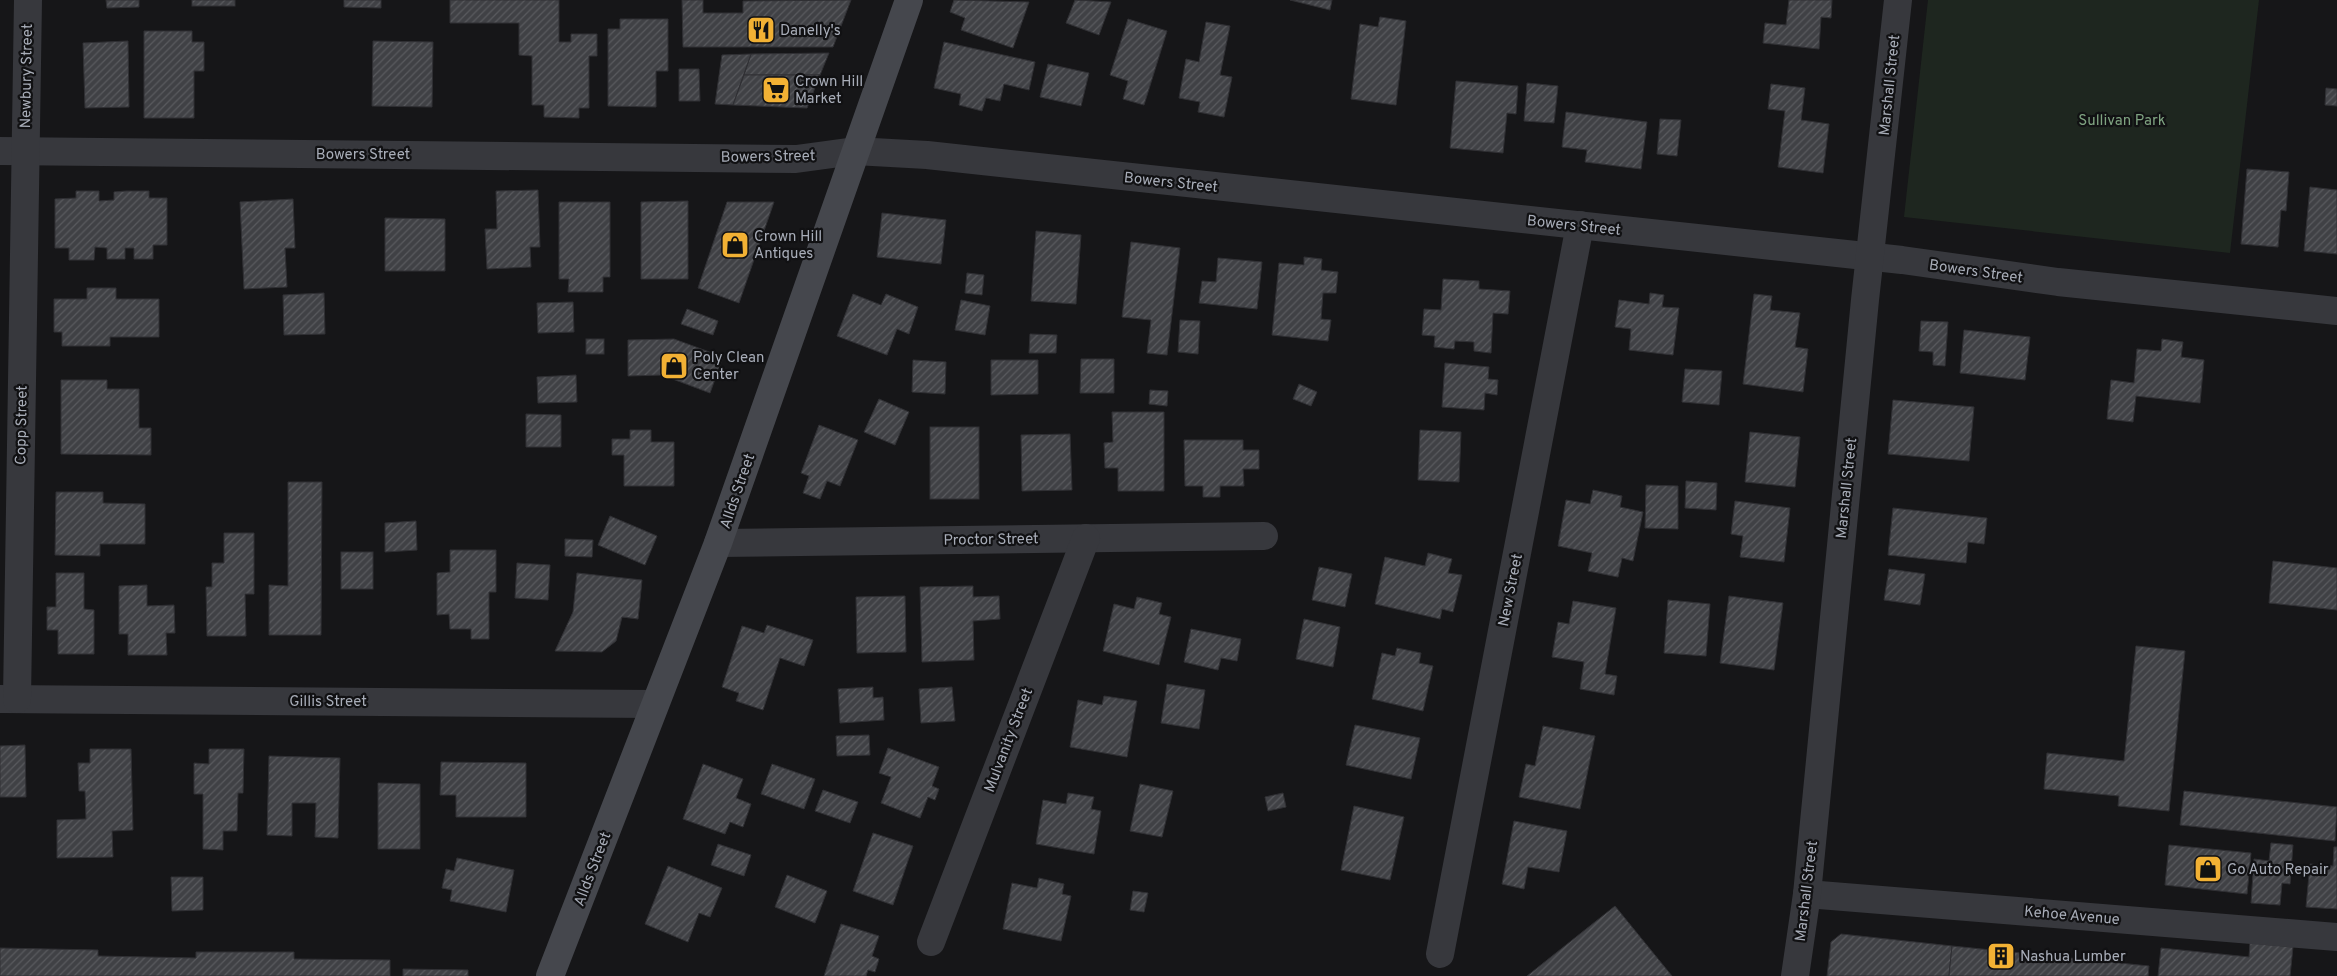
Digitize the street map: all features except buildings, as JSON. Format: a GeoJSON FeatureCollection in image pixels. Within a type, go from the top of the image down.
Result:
{"type":"FeatureCollection","features":[{"type":"Feature","properties":{"kind":"street","name":"Newbury Street"},"geometry":{"type":"LineString","coordinates":[[12,151],[28,0]]}},
{"type":"Feature","properties":{"kind":"street","name":"Allds Street"},"geometry":{"type":"LineString","coordinates":[[550,976],[718,543],[909,0]]}},
{"type":"Feature","properties":{"kind":"street","name":"Marshall Street"},"geometry":{"type":"LineString","coordinates":[[1795,976],[1807,894],[1870,257],[1898,0]]}},
{"type":"Feature","properties":{"kind":"street","name":"Bowers Street"},"geometry":{"type":"LineString","coordinates":[[12,151],[796,159],[855,151],[947,158],[1580,225],[1870,257],[2058,282],[2337,311]]}},
{"type":"Feature","properties":{"kind":"street","name":"Copp Street"},"geometry":{"type":"LineString","coordinates":[[9,699],[12,151]]}},
{"type":"Feature","properties":{"kind":"street","name":"New Street"},"geometry":{"type":"LineString","coordinates":[[1440,954],[1580,225]]}},
{"type":"Feature","properties":{"kind":"street","name":"Proctor Street"},"geometry":{"type":"LineString","coordinates":[[718,543],[1264,536]]}},
{"type":"Feature","properties":{"kind":"street","name":"Mulvanity Street"},"geometry":{"type":"LineString","coordinates":[[931,942],[1086,538]]}},
{"type":"Feature","properties":{"kind":"street","name":"Gillis Street"},"geometry":{"type":"LineString","coordinates":[[9,699],[655,704]]}},
{"type":"Feature","properties":{"kind":"street","name":"Kehoe Avenue"},"geometry":{"type":"LineString","coordinates":[[1807,894],[2337,937]]}},
{"type":"Feature","properties":{"kind":"green space","name":"Sullivan Park"},"geometry":{"type":"Polygon","coordinates":[[[1928,0],[2259,0],[2230,253],[1904,217],[1928,0]]]}},
{"type":"Feature","properties":{"kind":"place","name":"Danelly's"},"geometry":{"type":"Point","coordinates":[761,30]}},
{"type":"Feature","properties":{"kind":"place","name":"Crown Hill Market"},"geometry":{"type":"Point","coordinates":[776,90]}},
{"type":"Feature","properties":{"kind":"place","name":"Crown Hill Antiques"},"geometry":{"type":"Point","coordinates":[735,245]}},
{"type":"Feature","properties":{"kind":"place","name":"Poly Clean Center"},"geometry":{"type":"Point","coordinates":[674,366]}},
{"type":"Feature","properties":{"kind":"place","name":"Go Auto Repair"},"geometry":{"type":"Point","coordinates":[2208,869]}},
{"type":"Feature","properties":{"kind":"place","name":"Nashua Lumber"},"geometry":{"type":"Point","coordinates":[2001,956]}}]}
